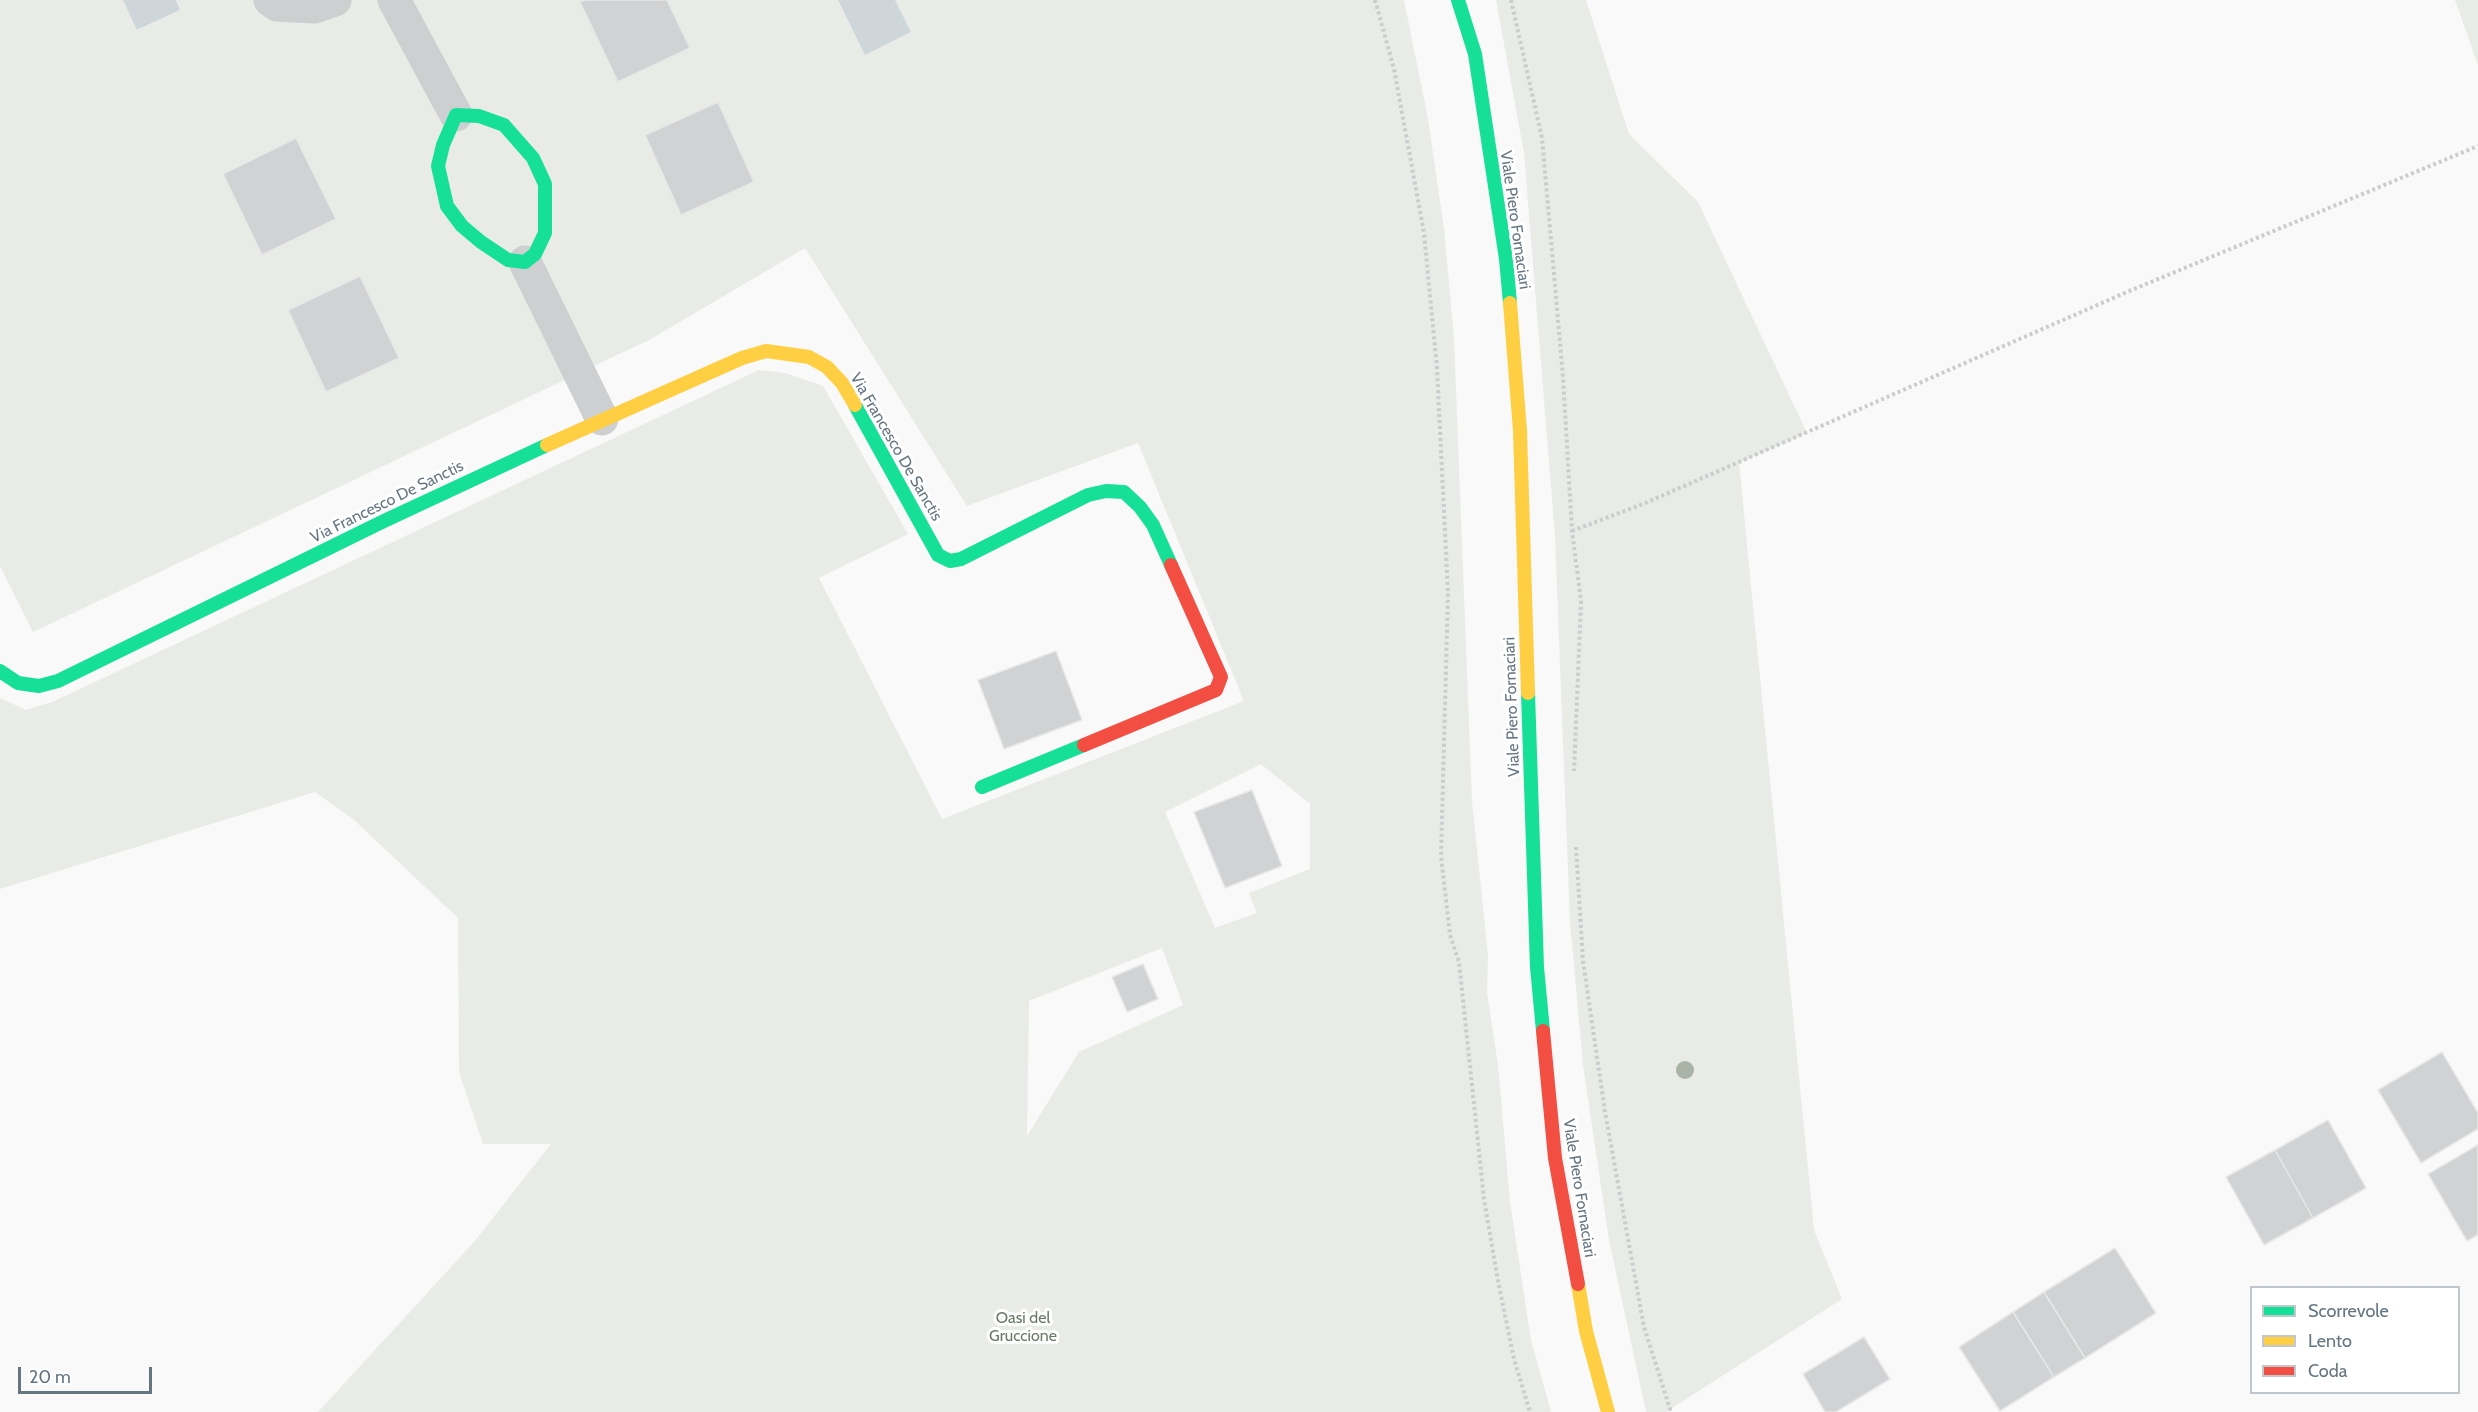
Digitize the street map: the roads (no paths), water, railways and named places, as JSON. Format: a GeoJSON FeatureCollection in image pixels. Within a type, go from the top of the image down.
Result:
{"type":"FeatureCollection","features":[{"type":"Feature","properties":{"kind":"street"},"geometry":{"type":"LineString","coordinates":[[270,0],[277,5],[315,8],[335,0]]}},
{"type":"Feature","properties":{"kind":"street"},"geometry":{"type":"LineString","coordinates":[[394,0],[456,115]]}},
{"type":"Feature","properties":{"kind":"street","name":"Viale Piero Fornaciari"},"geometry":{"type":"LineString","coordinates":[[1458,0],[1475,54],[1506,259],[1520,431],[1537,967],[1555,1158],[1586,1331],[1608,1412]]}},
{"type":"Feature","properties":{"kind":"street"},"geometry":{"type":"LineString","coordinates":[[456,115],[479,116],[504,125],[533,158],[545,184],[545,233],[535,254],[525,262],[508,260],[481,242],[462,226],[447,206],[438,166],[443,145],[456,115]]}},
{"type":"Feature","properties":{"kind":"street"},"geometry":{"type":"LineString","coordinates":[[525,262],[602,419]]}},
{"type":"Feature","properties":{"kind":"street","name":"Via Francesco De Sanctis"},"geometry":{"type":"LineString","coordinates":[[0,671],[18,683],[39,686],[58,681],[394,516],[602,419],[742,358],[766,351],[792,353],[809,357],[827,367],[842,382],[938,555],[950,561],[962,560],[1017,529],[1088,495],[1106,491],[1124,492],[1140,507],[1153,525],[1221,677],[1216,690],[982,787]]}},
{"type":"Feature","properties":{"kind":"park label","name":"Oasi del Gruccione"},"geometry":{"type":"Point","coordinates":[1023,1327]}}]}
